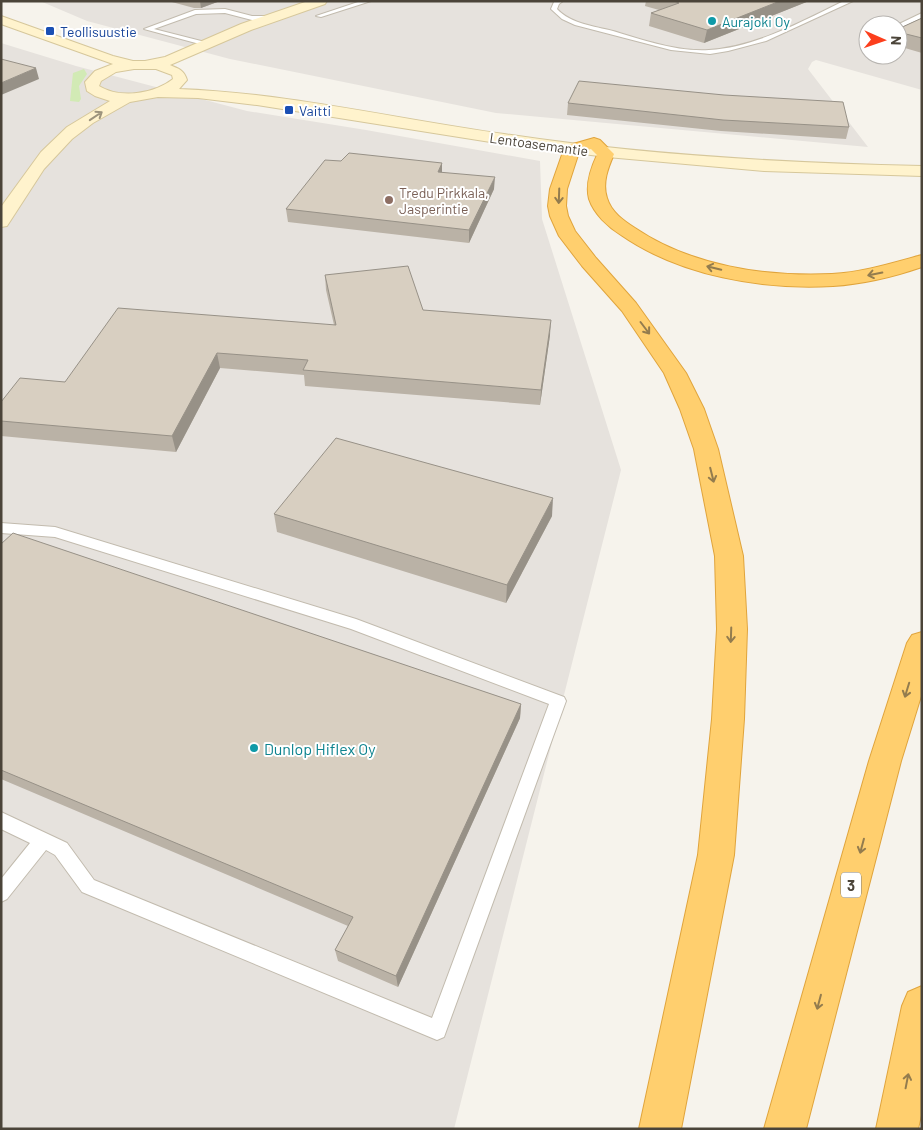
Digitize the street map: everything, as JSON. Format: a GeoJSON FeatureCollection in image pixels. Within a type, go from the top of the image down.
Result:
{"type":"FeatureCollection","features":[{"type":"Feature","properties":{"kind":"highway"},"geometry":{"type":"LineString","coordinates":[[660,1129],[716,855],[728,719],[732,629],[729,556],[706,449],[682,387],[652,338],[629,307],[583,255],[566,232],[558,214],[558,190],[564,167],[591,149],[600,169],[596,182],[597,195],[602,206],[612,219],[643,241],[689,261],[744,275],[802,280],[859,277],[891,271],[922,261]]}},
{"type":"Feature","properties":{"kind":"highway","name":"3"},"geometry":{"type":"LineString","coordinates":[[785,1129],[885,761],[922,643]]}},
{"type":"Feature","properties":{"kind":"highway"},"geometry":{"type":"LineString","coordinates":[[897,1129],[922,1006]]}},
{"type":"Feature","properties":{"kind":"main road"},"geometry":{"type":"LineString","coordinates":[[66,136],[96,83],[114,69],[168,61],[246,27],[277,18],[320,1]]}},
{"type":"Feature","properties":{"kind":"main road"},"geometry":{"type":"LineString","coordinates":[[159,93],[176,85],[177,75],[277,18]]}},
{"type":"Feature","properties":{"kind":"main road"},"geometry":{"type":"LineString","coordinates":[[1,20],[108,59],[140,65]]}},
{"type":"Feature","properties":{"kind":"main road"},"geometry":{"type":"LineString","coordinates":[[1,28],[89,65],[103,95],[128,98]]}},
{"type":"Feature","properties":{"kind":"main road","name":"Lentoasemantie"},"geometry":{"type":"LineString","coordinates":[[140,65],[177,75],[591,149]]}},
{"type":"Feature","properties":{"kind":"main road","name":"Lentoasemantie"},"geometry":{"type":"LineString","coordinates":[[128,98],[159,93],[191,92],[261,100],[591,149],[732,164],[840,170],[922,171]]}},
{"type":"Feature","properties":{"kind":"main road"},"geometry":{"type":"LineString","coordinates":[[1,222],[34,171],[66,136],[106,108],[128,98]]}},
{"type":"Feature","properties":{"kind":"lane"},"geometry":{"type":"LineString","coordinates":[[319,16],[368,1]]}},
{"type":"Feature","properties":{"kind":"lane"},"geometry":{"type":"LineString","coordinates":[[560,1],[556,3],[554,9],[558,16],[570,21],[661,45],[709,52],[731,48],[784,31],[850,1]]}},
{"type":"Feature","properties":{"kind":"lane"},"geometry":{"type":"LineString","coordinates":[[207,44],[147,28],[195,12],[226,11],[252,18],[277,18]]}},
{"type":"Feature","properties":{"kind":"lane"},"geometry":{"type":"LineString","coordinates":[[908,23],[922,15]]}},
{"type":"Feature","properties":{"kind":"lane"},"geometry":{"type":"LineString","coordinates":[[1,528],[55,532],[337,619],[558,701],[437,1030],[88,886],[61,849],[1,820]]}},
{"type":"Feature","properties":{"kind":"lane"},"geometry":{"type":"LineString","coordinates":[[1,893],[43,840]]}},
{"type":"Feature","properties":{"kind":"shaded area"},"geometry":{"type":"Polygon","coordinates":[[[40,1],[922,1],[922,90],[816,60],[812,62],[808,69],[868,147],[496,113],[230,59],[87,21],[40,1]]]}},
{"type":"Feature","properties":{"kind":"shaded area","name":"Vaitti"},"geometry":{"type":"Polygon","coordinates":[[[1,43],[76,66],[247,111],[540,161],[542,219],[621,470],[454,1129],[1,1129],[1,43]]]}},
{"type":"Feature","properties":{"kind":"green space"},"geometry":{"type":"Polygon","coordinates":[[[84,69],[87,74],[79,86],[81,99],[79,102],[70,101],[73,73],[84,69]]]}},
{"type":"Feature","properties":{"kind":"building"},"geometry":{"type":"Polygon","coordinates":[[[674,1],[780,1],[707,30],[651,13],[679,3],[674,1]]]}},
{"type":"Feature","properties":{"kind":"building"},"geometry":{"type":"Polygon","coordinates":[[[922,18],[922,38],[908,34],[908,24],[922,18]]]}},
{"type":"Feature","properties":{"kind":"building"},"geometry":{"type":"Polygon","coordinates":[[[1,59],[36,68],[1,83],[1,59]]]}},
{"type":"Feature","properties":{"kind":"building"},"geometry":{"type":"Polygon","coordinates":[[[579,81],[724,95],[843,102],[849,127],[723,120],[568,103],[579,81]]]}},
{"type":"Feature","properties":{"kind":"building"},"geometry":{"type":"Polygon","coordinates":[[[349,153],[442,163],[438,172],[495,177],[469,230],[286,209],[325,160],[341,161],[349,153]]]}},
{"type":"Feature","properties":{"kind":"building"},"geometry":{"type":"Polygon","coordinates":[[[408,266],[423,310],[551,320],[541,390],[303,370],[308,360],[217,353],[172,436],[1,421],[1,402],[20,378],[65,382],[118,308],[336,325],[325,275],[408,266]]]}},
{"type":"Feature","properties":{"kind":"building"},"geometry":{"type":"Polygon","coordinates":[[[336,438],[553,498],[507,585],[274,514],[336,438]]]}},
{"type":"Feature","properties":{"kind":"building","name":"Dunlop Hiflex Oy"},"geometry":{"type":"Polygon","coordinates":[[[13,533],[521,704],[396,976],[335,950],[353,917],[1,770],[1,544],[13,533]]]}},
{"type":"Feature","properties":{"kind":"place","name":"Aurajoki Oy"},"geometry":{"type":"Point","coordinates":[712,21]}},
{"type":"Feature","properties":{"kind":"place","name":"Teollisuustie"},"geometry":{"type":"Point","coordinates":[50,31]}},
{"type":"Feature","properties":{"kind":"place","name":"Vaitti"},"geometry":{"type":"Point","coordinates":[289,110]}},
{"type":"Feature","properties":{"kind":"place","name":"Tredu Pirkkala, Jasperintie"},"geometry":{"type":"Point","coordinates":[389,200]}},
{"type":"Feature","properties":{"kind":"place","name":"Dunlop Hiflex Oy"},"geometry":{"type":"Point","coordinates":[254,748]}}]}
